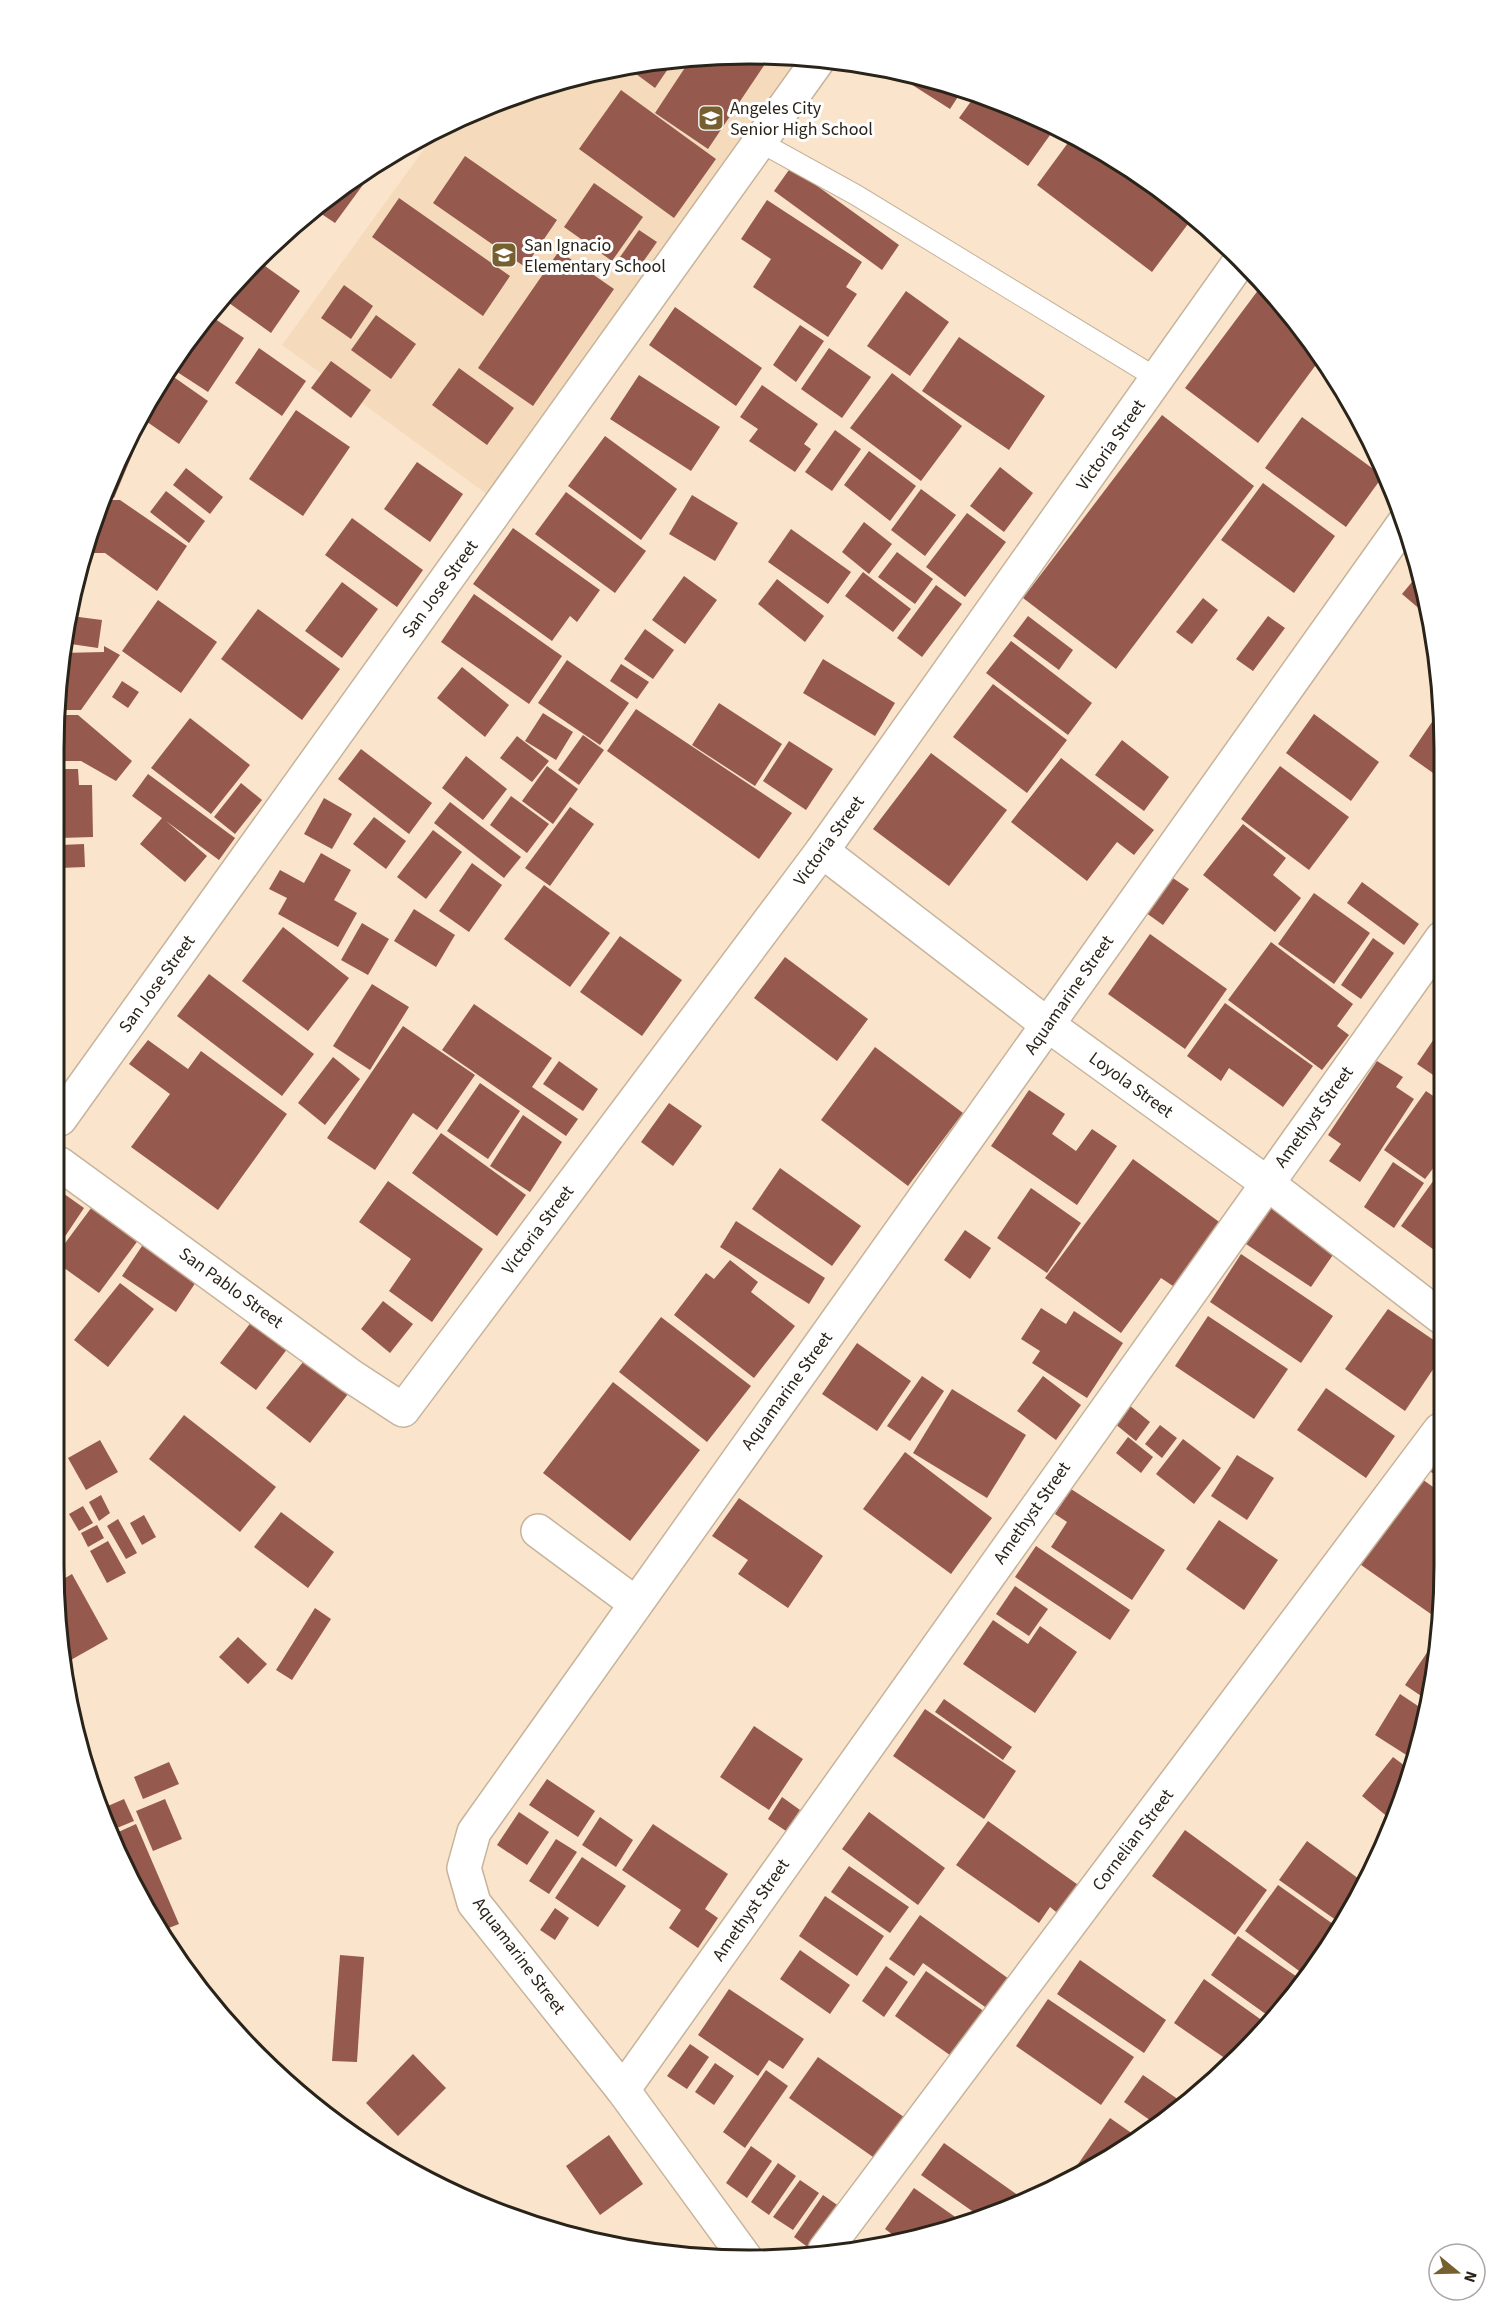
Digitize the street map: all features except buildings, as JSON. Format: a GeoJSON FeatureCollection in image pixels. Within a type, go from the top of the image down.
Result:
{"type":"FeatureCollection","features":[{"type":"Feature","properties":{"kind":"street","name":"San Jose Street"},"geometry":{"type":"LineString","coordinates":[[64,1113],[813,68]]}},
{"type":"Feature","properties":{"kind":"street","name":"Victoria Street"},"geometry":{"type":"LineString","coordinates":[[403,1410],[822,851],[1236,267]]}},
{"type":"Feature","properties":{"kind":"street","name":"Aquamarine Street"},"geometry":{"type":"LineString","coordinates":[[739,2250],[623,2090],[474,1903],[464,1868],[474,1832],[1399,531]]}},
{"type":"Feature","properties":{"kind":"street","name":"Loyola Street"},"geometry":{"type":"LineString","coordinates":[[822,851],[1048,1025],[1267,1183],[1434,1312]]}},
{"type":"Feature","properties":{"kind":"street","name":"Amethyst Street"},"geometry":{"type":"LineString","coordinates":[[623,2090],[1434,949]]}},
{"type":"Feature","properties":{"kind":"street","name":"San Pablo Street"},"geometry":{"type":"LineString","coordinates":[[64,1167],[351,1376],[403,1410]]}},
{"type":"Feature","properties":{"kind":"street","name":"Cornelian Street"},"geometry":{"type":"LineString","coordinates":[[829,2245],[1434,1438]]}},
{"type":"Feature","properties":{"kind":"street"},"geometry":{"type":"LineString","coordinates":[[538,1531],[635,1603]]}},
{"type":"Feature","properties":{"kind":"lane"},"geometry":{"type":"LineString","coordinates":[[760,142],[866,201],[1158,379]]}},
{"type":"Feature","properties":{"kind":"shaded area","name":"San Ignacio Elementary School"},"geometry":{"type":"Polygon","coordinates":[[[750,64],[794,66],[488,495],[282,345],[426,146],[487,117],[529,101],[616,78],[660,70],[705,66],[750,64]]]}},
{"type":"Feature","properties":{"kind":"place","name":"Angeles City Senior High School"},"geometry":{"type":"Point","coordinates":[711,118]}},
{"type":"Feature","properties":{"kind":"place","name":"San Ignacio Elementary School"},"geometry":{"type":"Point","coordinates":[504,255]}}]}
